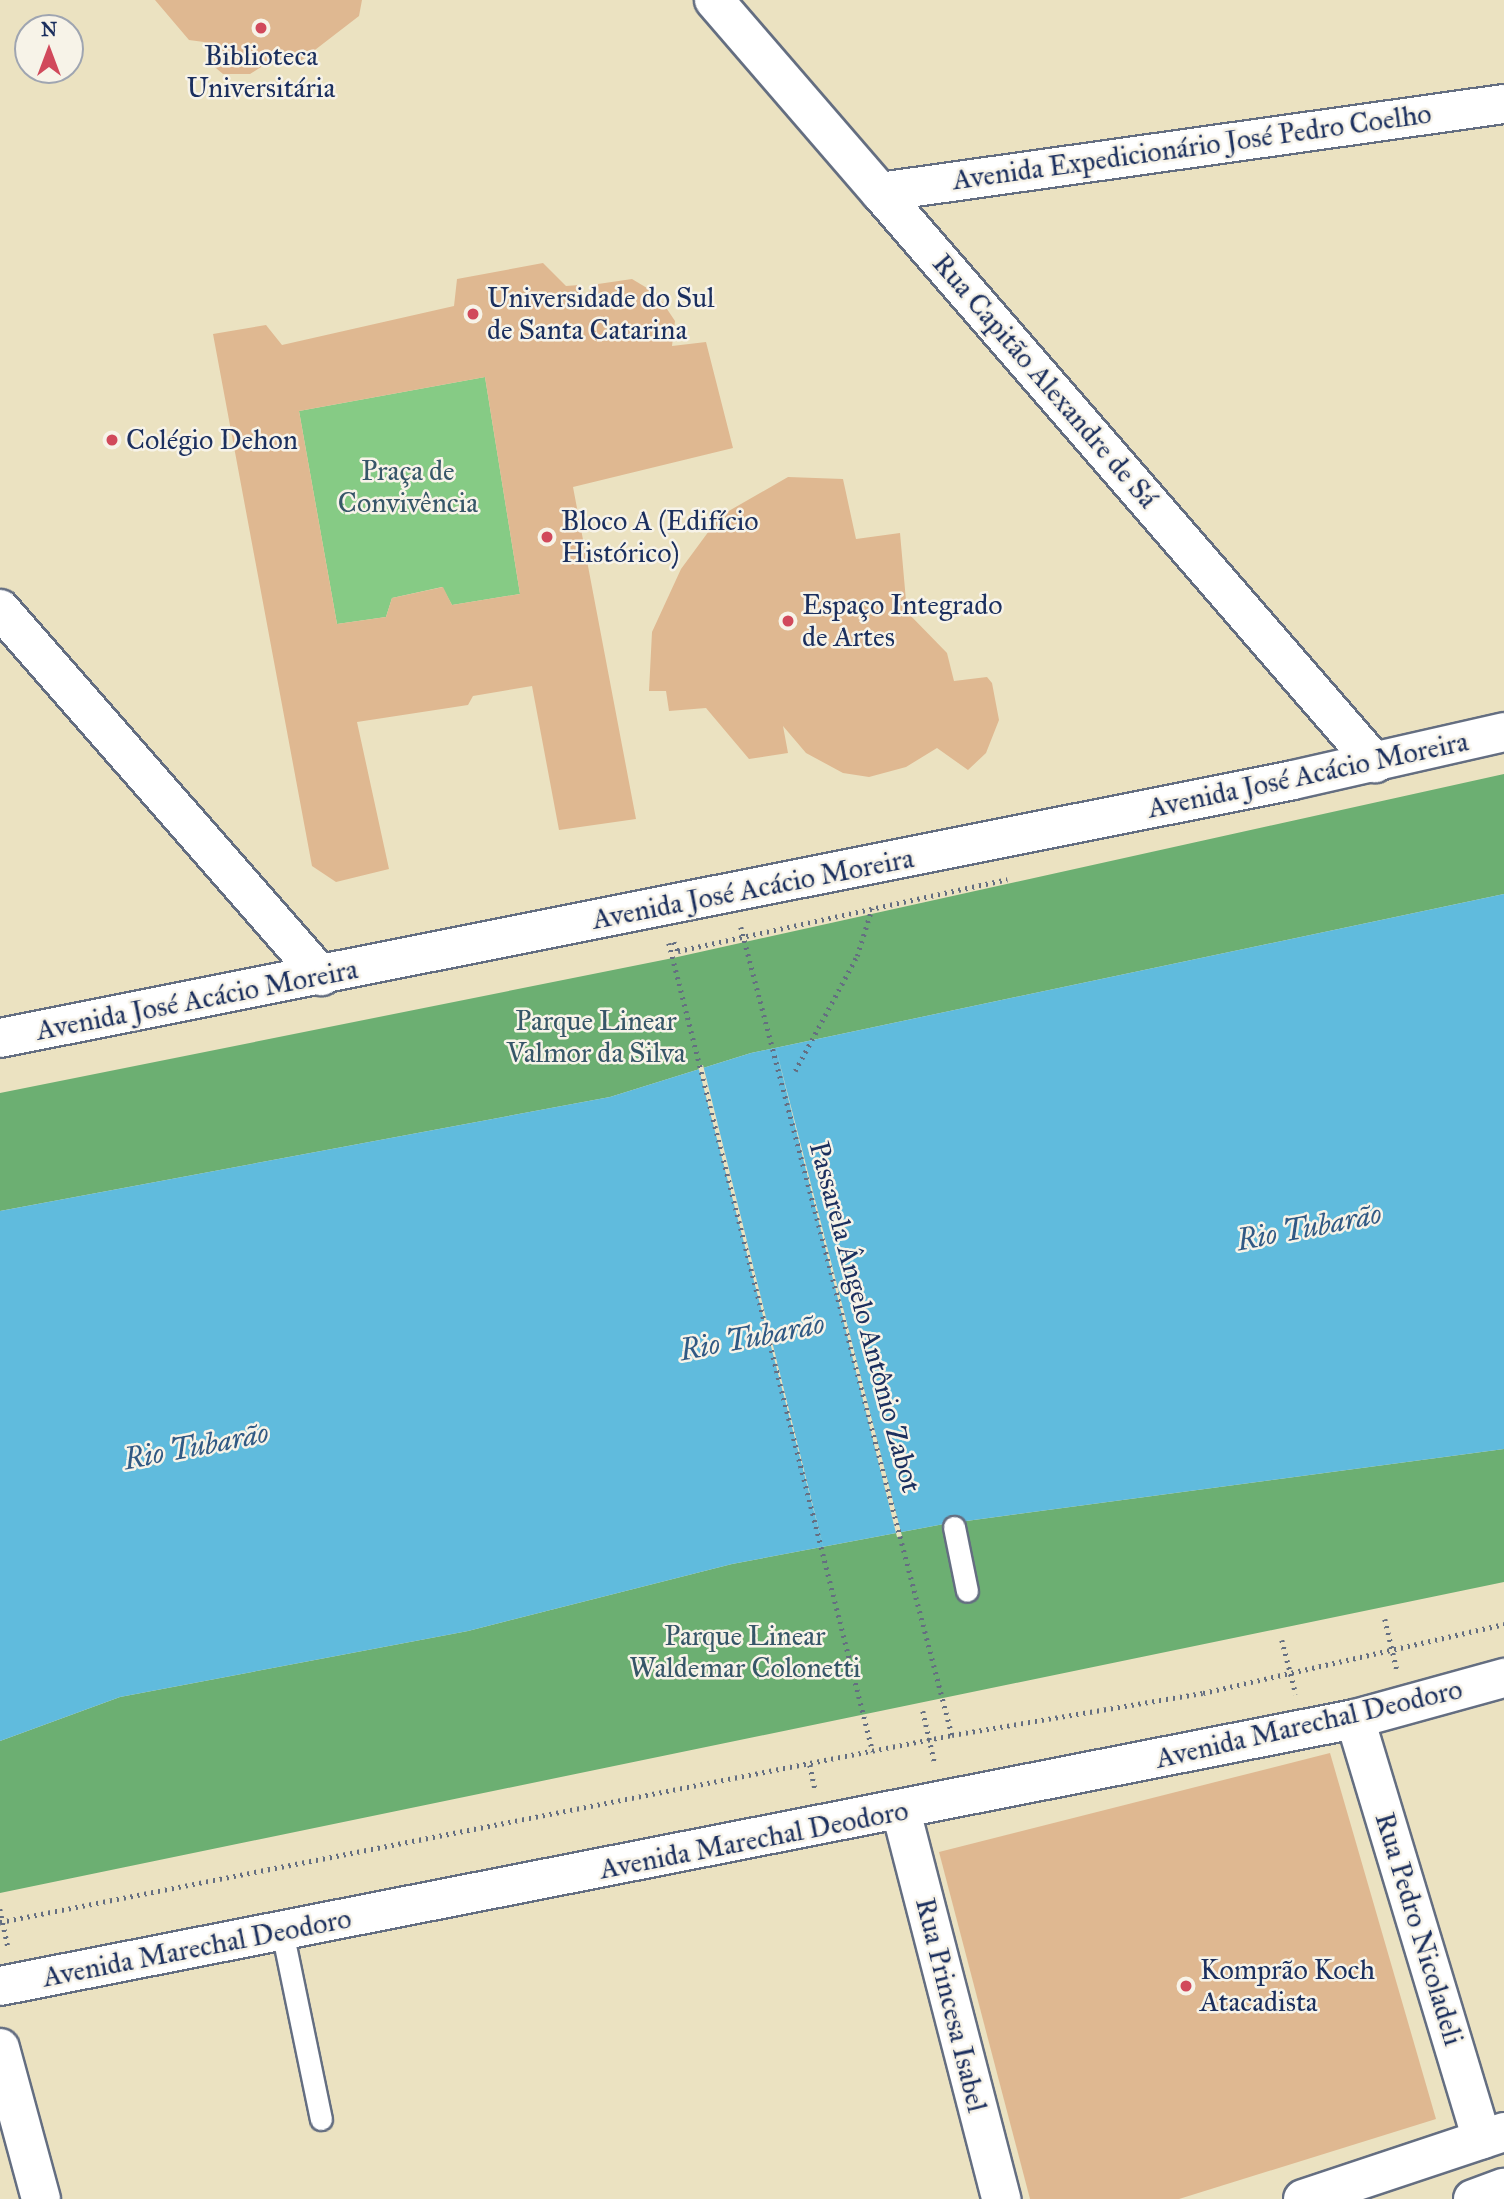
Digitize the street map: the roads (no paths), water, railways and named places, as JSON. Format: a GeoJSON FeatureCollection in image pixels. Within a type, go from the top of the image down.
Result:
{"type":"FeatureCollection","features":[{"type":"Feature","properties":{"kind":"main road","name":"Rua Capitão Alexandre de Sá"},"geometry":{"type":"LineString","coordinates":[[713,0],[1376,763]]}},
{"type":"Feature","properties":{"kind":"main road","name":"Avenida Expedicionário José Pedro Coelho"},"geometry":{"type":"LineString","coordinates":[[880,192],[1504,104]]}},
{"type":"Feature","properties":{"kind":"main road"},"geometry":{"type":"LineString","coordinates":[[0,609],[321,976]]}},
{"type":"Feature","properties":{"kind":"main road","name":"Avenida José Acácio Moreira"},"geometry":{"type":"LineString","coordinates":[[0,1038],[321,976],[1376,763],[1504,732]]}},
{"type":"Feature","properties":{"kind":"main road","name":"Avenida Marechal Deodoro"},"geometry":{"type":"LineString","coordinates":[[0,1986],[901,1811],[1355,1719],[1504,1678]]}},
{"type":"Feature","properties":{"kind":"main road","name":"Rua Pedro Nicoladeli"},"geometry":{"type":"LineString","coordinates":[[1355,1719],[1493,2136]]}},
{"type":"Feature","properties":{"kind":"main road","name":"Rua Princesa Isabel"},"geometry":{"type":"LineString","coordinates":[[901,1811],[1001,2199]]}},
{"type":"Feature","properties":{"kind":"main road"},"geometry":{"type":"LineString","coordinates":[[0,2048],[41,2199]]}},
{"type":"Feature","properties":{"kind":"main road"},"geometry":{"type":"LineString","coordinates":[[1303,2199],[1493,2136]]}},
{"type":"Feature","properties":{"kind":"main road"},"geometry":{"type":"LineString","coordinates":[[1473,2199],[1504,2189]]}},
{"type":"Feature","properties":{"kind":"lane"},"geometry":{"type":"LineString","coordinates":[[954,1527],[967,1591]]}},
{"type":"Feature","properties":{"kind":"lane"},"geometry":{"type":"LineString","coordinates":[[282,1931],[321,2119]]}},
{"type":"Feature","properties":{"kind":"water","name":"Rio Tubarão"},"geometry":{"type":"Polygon","coordinates":[[[1504,894],[1504,1449],[944,1524],[732,1564],[468,1631],[120,1697],[0,1741],[0,1211],[610,1097],[751,1053],[1504,894]]]}},
{"type":"Feature","properties":{"kind":"place","name":"Biblioteca Universitária"},"geometry":{"type":"Point","coordinates":[261,28]}},
{"type":"Feature","properties":{"kind":"place","name":"Universidade do Sul de Santa Catarina"},"geometry":{"type":"Point","coordinates":[473,314]}},
{"type":"Feature","properties":{"kind":"place","name":"Colégio Dehon"},"geometry":{"type":"Point","coordinates":[112,440]}},
{"type":"Feature","properties":{"kind":"place","name":"Bloco A (Edifício Histórico)"},"geometry":{"type":"Point","coordinates":[547,537]}},
{"type":"Feature","properties":{"kind":"place","name":"Espaço Integrado de Artes"},"geometry":{"type":"Point","coordinates":[788,621]}},
{"type":"Feature","properties":{"kind":"place","name":"Komprão Koch Atacadista"},"geometry":{"type":"Point","coordinates":[1186,1986]}},
{"type":"Feature","properties":{"kind":"park label","name":"Praça de Convivência"},"geometry":{"type":"Point","coordinates":[408,487]}},
{"type":"Feature","properties":{"kind":"park label","name":"Parque Linear Valmor da Silva"},"geometry":{"type":"Point","coordinates":[596,1037]}},
{"type":"Feature","properties":{"kind":"park label","name":"Parque Linear Waldemar Colonetti"},"geometry":{"type":"Point","coordinates":[745,1652]}}]}
